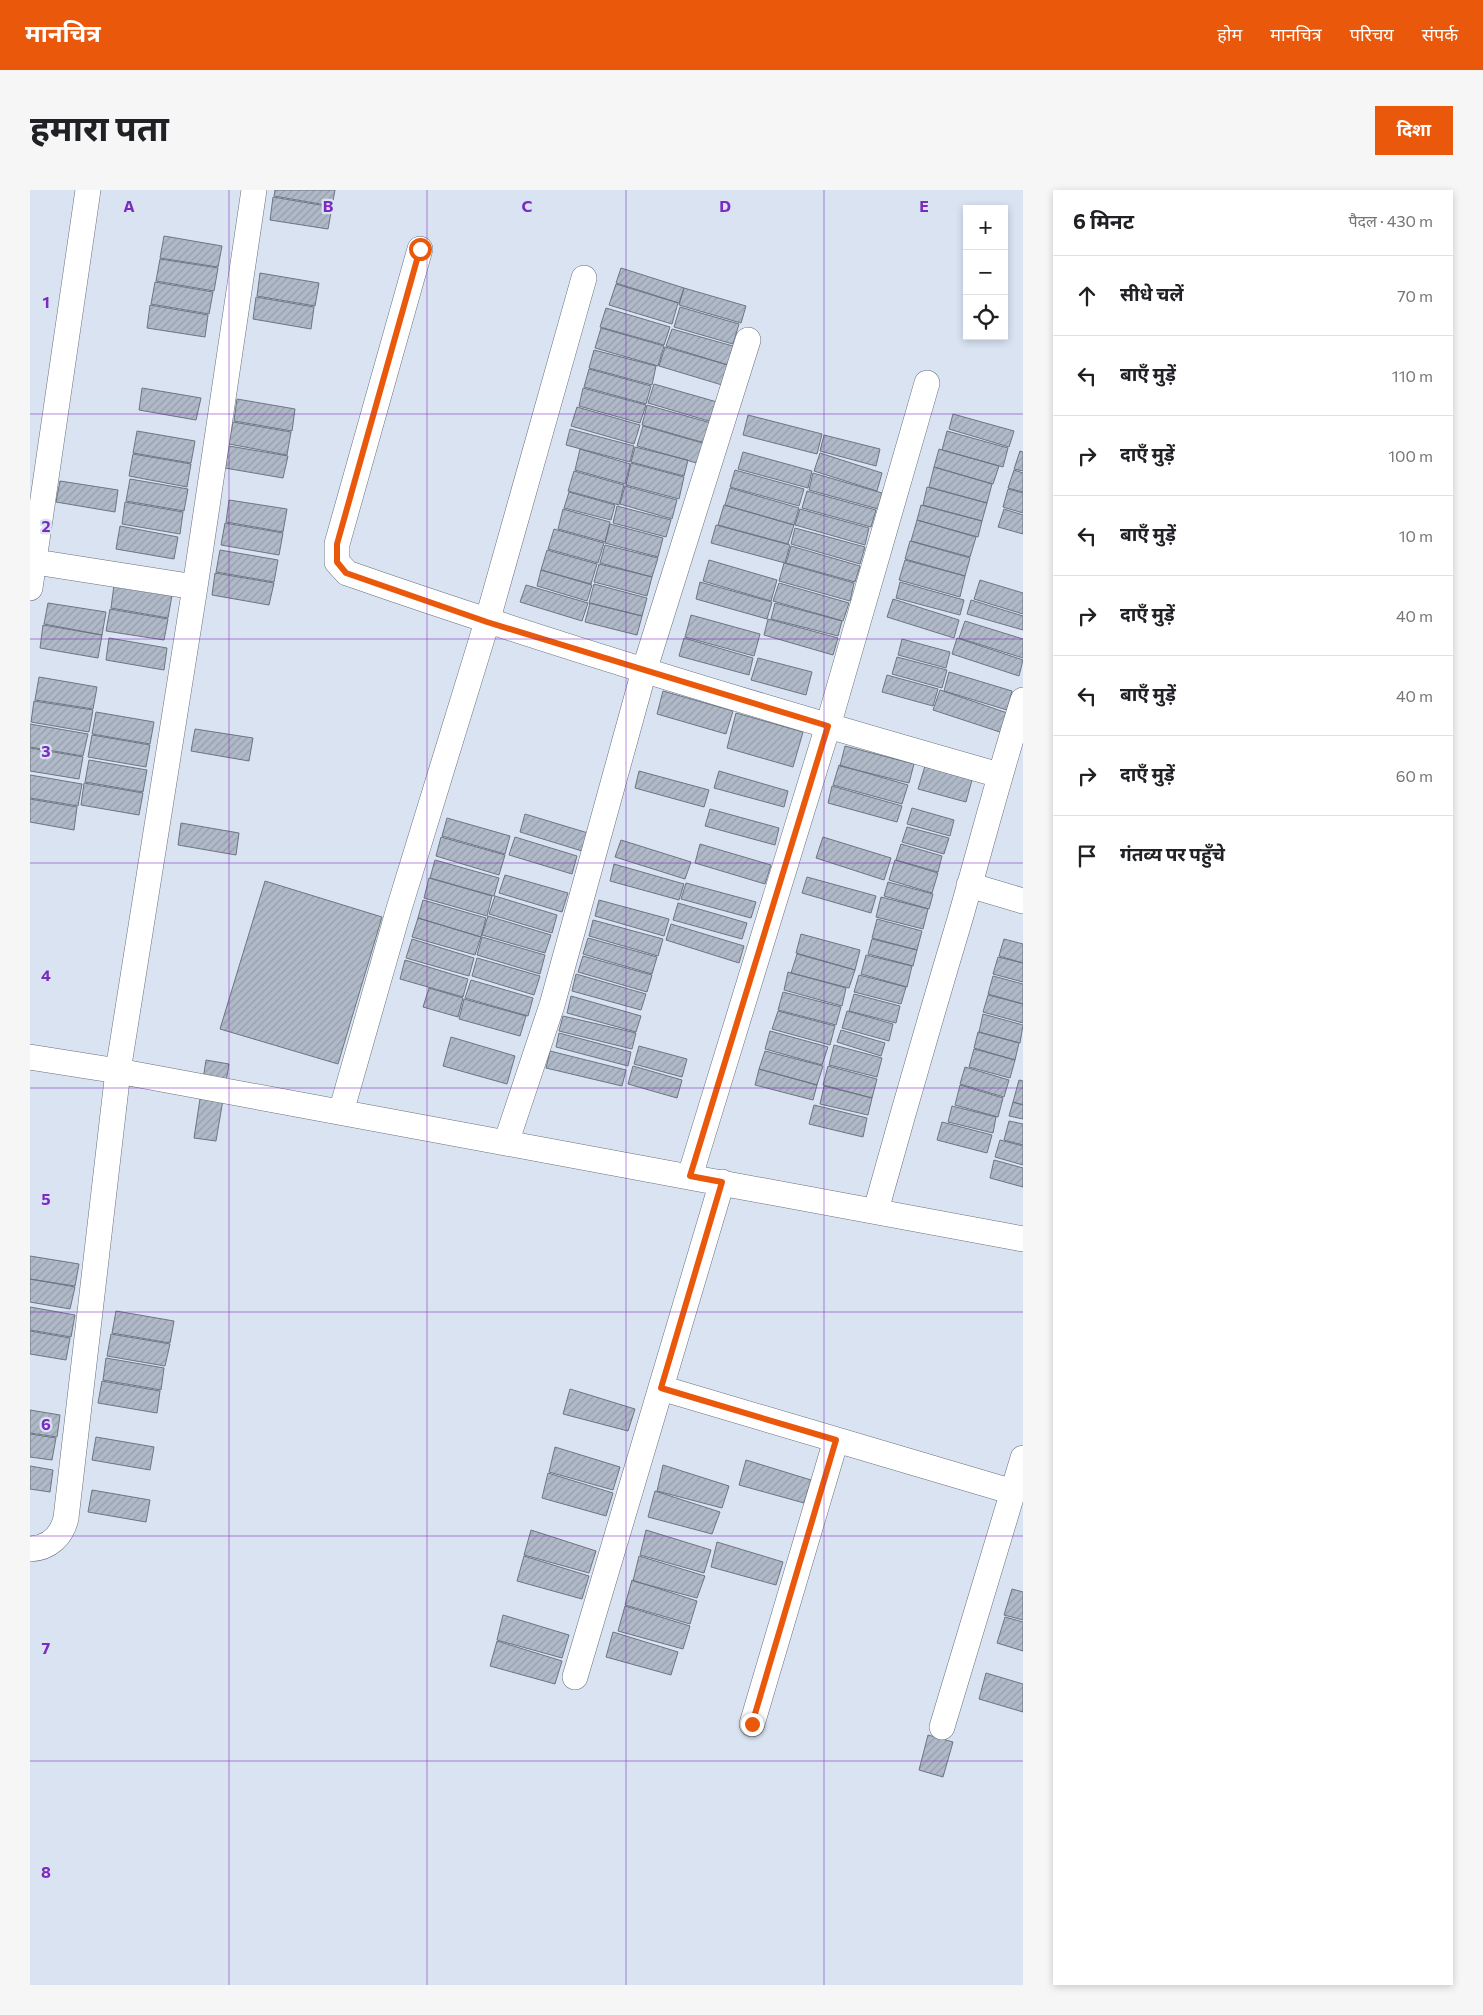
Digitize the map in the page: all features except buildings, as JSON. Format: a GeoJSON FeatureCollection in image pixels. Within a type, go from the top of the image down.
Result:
{"type":"FeatureCollection","features":[{"type":"Feature","properties":{"kind":"street"},"geometry":{"type":"LineString","coordinates":[[30,588],[32,562],[88,190]]}},
{"type":"Feature","properties":{"kind":"street"},"geometry":{"type":"LineString","coordinates":[[30,1549],[41,1548],[52,1542],[62,1529],[66,1518],[118,1071],[195,587],[254,190]]}},
{"type":"Feature","properties":{"kind":"street"},"geometry":{"type":"LineString","coordinates":[[420,249],[337,544],[337,562],[346,573],[487,622],[828,726],[999,775]]}},
{"type":"Feature","properties":{"kind":"street"},"geometry":{"type":"LineString","coordinates":[[341,1112],[398,912],[487,622],[584,278]]}},
{"type":"Feature","properties":{"kind":"street"},"geometry":{"type":"LineString","coordinates":[[506,1143],[552,1005],[644,670],[748,340]]}},
{"type":"Feature","properties":{"kind":"street"},"geometry":{"type":"LineString","coordinates":[[690,1176],[828,726],[927,383]]}},
{"type":"Feature","properties":{"kind":"street"},"geometry":{"type":"LineString","coordinates":[[32,562],[195,587]]}},
{"type":"Feature","properties":{"kind":"street"},"geometry":{"type":"LineString","coordinates":[[876,1210],[999,775],[1023,700]]}},
{"type":"Feature","properties":{"kind":"street"},"geometry":{"type":"LineString","coordinates":[[969,886],[1023,901]]}},
{"type":"Feature","properties":{"kind":"street"},"geometry":{"type":"LineString","coordinates":[[30,1057],[118,1071],[876,1210],[1023,1239]]}},
{"type":"Feature","properties":{"kind":"street"},"geometry":{"type":"LineString","coordinates":[[575,1677],[722,1182]]}},
{"type":"Feature","properties":{"kind":"street"},"geometry":{"type":"LineString","coordinates":[[661,1388],[1013,1492]]}},
{"type":"Feature","properties":{"kind":"street"},"geometry":{"type":"LineString","coordinates":[[752,1724],[836,1440]]}},
{"type":"Feature","properties":{"kind":"street"},"geometry":{"type":"LineString","coordinates":[[942,1727],[1023,1458]]}},
{"type":"Feature","properties":{"kind":"route"},"geometry":{"type":"LineString","coordinates":[[420,249],[337,544],[337,562],[346,573],[487,622],[828,726],[690,1176],[722,1182],[661,1388],[836,1440],[752,1724]]}}]}
